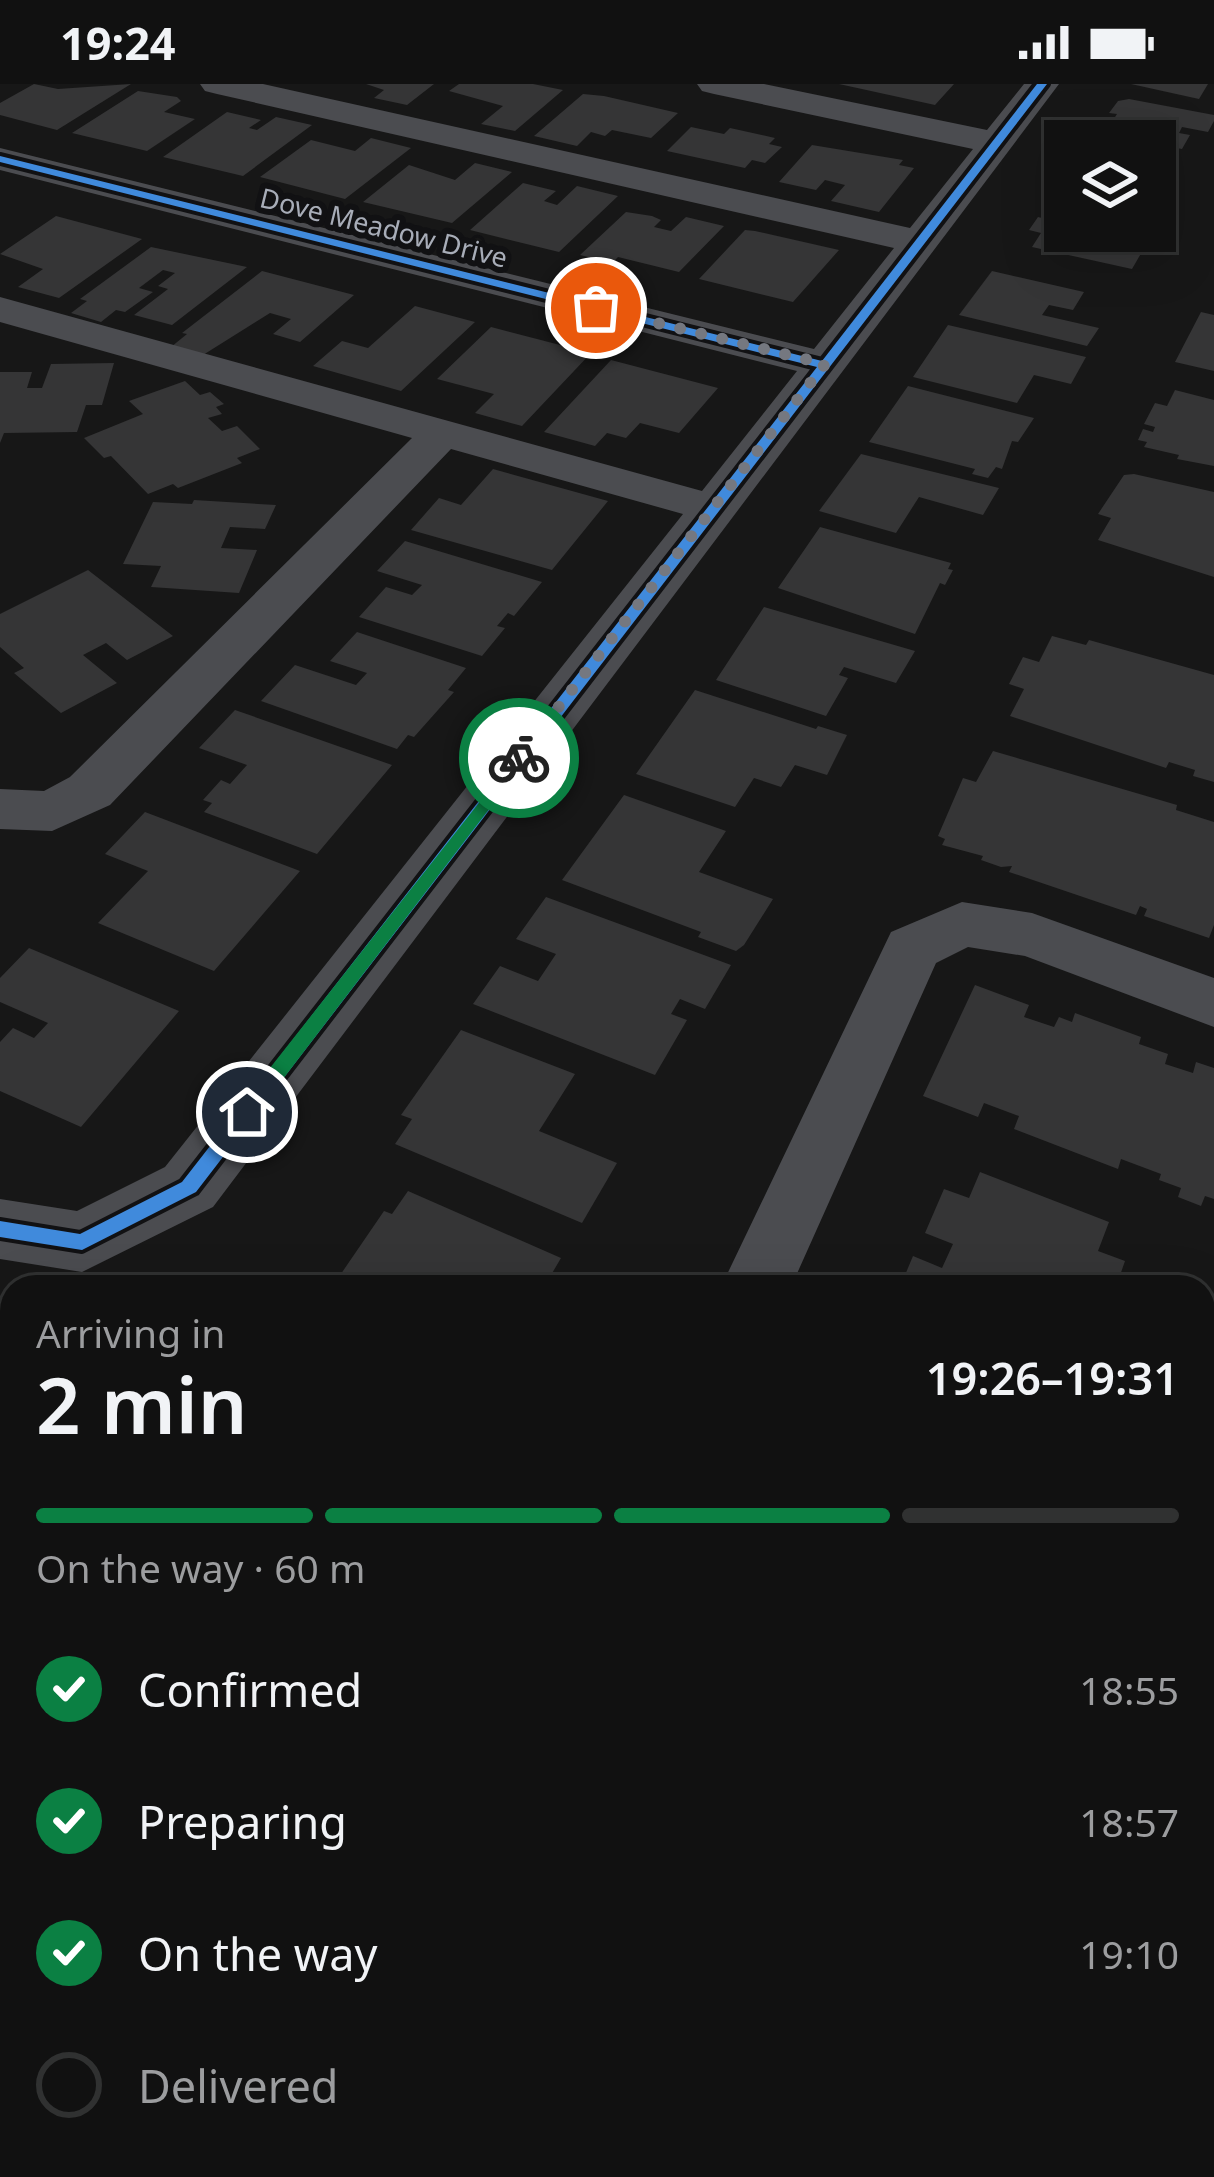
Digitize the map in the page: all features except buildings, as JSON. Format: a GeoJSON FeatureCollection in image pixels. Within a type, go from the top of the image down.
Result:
{"type":"FeatureCollection","features":[{"type":"Feature","properties":{"kind":"street"},"geometry":{"type":"LineString","coordinates":[[217,84],[920,242]]}},
{"type":"Feature","properties":{"kind":"street"},"geometry":{"type":"LineString","coordinates":[[714,84],[770,89],[996,143]]}},
{"type":"Feature","properties":{"kind":"street"},"geometry":{"type":"LineString","coordinates":[[0,1229],[82,1242],[189,1187],[1042,84]]}},
{"type":"Feature","properties":{"kind":"street","name":"Dove Meadow Drive"},"geometry":{"type":"LineString","coordinates":[[0,159],[825,364]]}},
{"type":"Feature","properties":{"kind":"street"},"geometry":{"type":"LineString","coordinates":[[0,309],[712,508]]}},
{"type":"Feature","properties":{"kind":"street"},"geometry":{"type":"LineString","coordinates":[[0,809],[52,811],[90,790],[442,433]]}},
{"type":"Feature","properties":{"kind":"street"},"geometry":{"type":"LineString","coordinates":[[762,1275],[912,948],[962,924],[1033,935],[1214,1003]]}},
{"type":"Feature","properties":{"kind":"cycle path"},"geometry":{"type":"LineString","coordinates":[[0,1229],[82,1242],[189,1187],[1042,84]]}},
{"type":"Feature","properties":{"kind":"cycle path"},"geometry":{"type":"LineString","coordinates":[[0,159],[825,365]]}},
{"type":"Feature","properties":{"kind":"way so far"},"geometry":{"type":"LineString","coordinates":[[519,758],[825,364],[596,308]]}},
{"type":"Feature","properties":{"kind":"route"},"geometry":{"type":"LineString","coordinates":[[247,1112],[519,758]]}}]}
